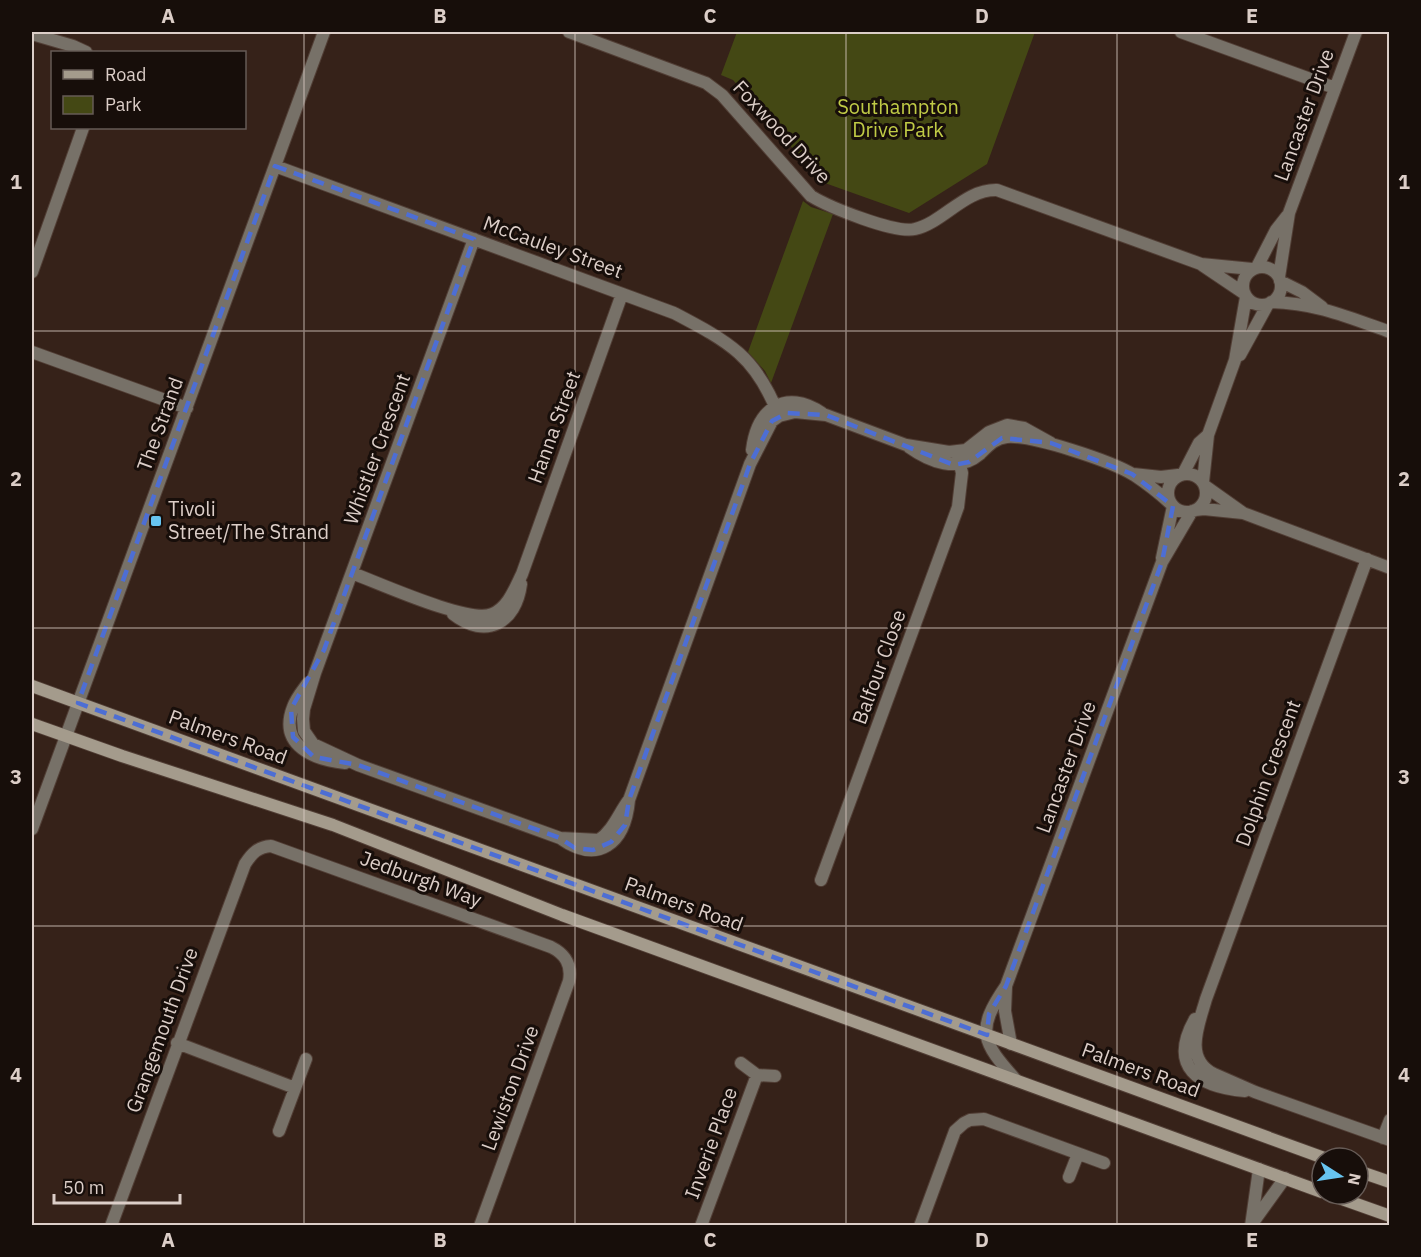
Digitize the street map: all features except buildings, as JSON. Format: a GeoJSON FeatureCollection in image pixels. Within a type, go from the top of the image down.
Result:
{"type":"FeatureCollection","features":[{"type":"Feature","properties":{"kind":"main road","name":"Palmers Road"},"geometry":{"type":"LineString","coordinates":[[32,686],[1310,1153]]}},
{"type":"Feature","properties":{"kind":"main road"},"geometry":{"type":"LineString","coordinates":[[32,724],[333,825],[562,915],[1310,1187]]}},
{"type":"Feature","properties":{"kind":"main road"},"geometry":{"type":"LineString","coordinates":[[1370,1175],[1389,1182]]}},
{"type":"Feature","properties":{"kind":"main road"},"geometry":{"type":"LineString","coordinates":[[1361,1206],[1389,1216]]}},
{"type":"Feature","properties":{"kind":"street","name":"The Strand"},"geometry":{"type":"LineString","coordinates":[[32,829],[324,32]]}},
{"type":"Feature","properties":{"kind":"street","name":"Foxwood Drive"},"geometry":{"type":"LineString","coordinates":[[569,32],[706,83],[722,94],[811,196],[828,205],[887,227],[898,230],[915,229],[980,192],[997,190],[1201,264],[1246,295]]}},
{"type":"Feature","properties":{"kind":"street"},"geometry":{"type":"LineString","coordinates":[[1181,32],[1335,88]]}},
{"type":"Feature","properties":{"kind":"street","name":"Lancaster Drive"},"geometry":{"type":"LineString","coordinates":[[1279,279],[1289,213],[1356,32]]}},
{"type":"Feature","properties":{"kind":"street"},"geometry":{"type":"LineString","coordinates":[[32,34],[69,49]]}},
{"type":"Feature","properties":{"kind":"street"},"geometry":{"type":"LineString","coordinates":[[32,272],[83,129]]}},
{"type":"Feature","properties":{"kind":"street","name":"McCauley Street"},"geometry":{"type":"LineString","coordinates":[[275,166],[674,313],[736,349],[752,365],[764,382],[778,411]]}},
{"type":"Feature","properties":{"kind":"street","name":"Lancaster Drive"},"geometry":{"type":"LineString","coordinates":[[1255,268],[1276,230],[1289,213]]}},
{"type":"Feature","properties":{"kind":"street","name":"Whistler Crescent"},"geometry":{"type":"LineString","coordinates":[[474,239],[315,673],[291,709],[293,737],[297,744],[314,757],[358,765],[560,838],[599,840],[611,830],[629,800],[750,465],[759,423],[764,416],[778,411]]}},
{"type":"Feature","properties":{"kind":"street","name":"Foxwood Drive"},"geometry":{"type":"LineString","coordinates":[[1201,264],[1255,268]]}},
{"type":"Feature","properties":{"kind":"street"},"geometry":{"type":"LineString","coordinates":[[1194,510],[1204,501],[1206,494],[1204,484],[1208,435],[1235,360],[1246,295],[1244,280],[1255,268],[1268,268],[1279,279],[1302,292],[1323,308]]}},
{"type":"Feature","properties":{"kind":"street"},"geometry":{"type":"LineString","coordinates":[[1235,360],[1278,294],[1279,279]]}},
{"type":"Feature","properties":{"kind":"street","name":"Hanna Street"},"geometry":{"type":"LineString","coordinates":[[352,573],[447,610],[462,621],[479,627],[493,625],[503,620],[517,604],[522,573],[622,294]]}},
{"type":"Feature","properties":{"kind":"street"},"geometry":{"type":"LineString","coordinates":[[1246,295],[1256,304],[1290,303],[1323,308],[1389,332]]}},
{"type":"Feature","properties":{"kind":"street"},"geometry":{"type":"LineString","coordinates":[[32,352],[187,408]]}},
{"type":"Feature","properties":{"kind":"street"},"geometry":{"type":"LineString","coordinates":[[778,411],[791,402],[802,402],[826,416],[906,445],[959,458],[989,432],[1007,425],[1024,428],[1051,443],[1132,474],[1161,477],[1193,474],[1243,513]]}},
{"type":"Feature","properties":{"kind":"street"},"geometry":{"type":"LineString","coordinates":[[1172,504],[1168,488],[1174,478],[1182,474],[1199,443],[1208,435]]}},
{"type":"Feature","properties":{"kind":"street","name":"Balfour Close"},"geometry":{"type":"LineString","coordinates":[[821,880],[958,507],[962,481],[959,458]]}},
{"type":"Feature","properties":{"kind":"street"},"geometry":{"type":"LineString","coordinates":[[1132,474],[1183,512],[1204,509],[1243,513],[1389,568]]}},
{"type":"Feature","properties":{"kind":"street","name":"Lancaster Drive"},"geometry":{"type":"LineString","coordinates":[[987,1035],[989,1014],[1006,986],[1162,562],[1172,504]]}},
{"type":"Feature","properties":{"kind":"street","name":"Lancaster Drive"},"geometry":{"type":"LineString","coordinates":[[1162,562],[1194,510]]}},
{"type":"Feature","properties":{"kind":"street","name":"Dolphin Crescent"},"geometry":{"type":"LineString","coordinates":[[1367,560],[1206,999],[1195,1047],[1199,1061],[1208,1071],[1255,1092],[1386,1139]]}},
{"type":"Feature","properties":{"kind":"street","name":"Jedburgh Way"},"geometry":{"type":"LineString","coordinates":[[255,851],[271,846],[297,854],[551,946],[562,953],[568,962]]}},
{"type":"Feature","properties":{"kind":"street","name":"Grangemouth Drive"},"geometry":{"type":"LineString","coordinates":[[111,1226],[245,864],[255,851]]}},
{"type":"Feature","properties":{"kind":"street","name":"Lewiston Drive"},"geometry":{"type":"LineString","coordinates":[[480,1226],[569,981],[568,962]]}},
{"type":"Feature","properties":{"kind":"street","name":"Lancaster Drive"},"geometry":{"type":"LineString","coordinates":[[1006,986],[1005,1011],[1011,1044]]}},
{"type":"Feature","properties":{"kind":"street"},"geometry":{"type":"LineString","coordinates":[[987,1035],[991,1050],[1016,1080]]}},
{"type":"Feature","properties":{"kind":"street"},"geometry":{"type":"LineString","coordinates":[[177,1043],[295,1088]]}},
{"type":"Feature","properties":{"kind":"street"},"geometry":{"type":"LineString","coordinates":[[279,1131],[306,1059]]}},
{"type":"Feature","properties":{"kind":"street","name":"Inverie Place"},"geometry":{"type":"LineString","coordinates":[[741,1063],[757,1075],[775,1076]]}},
{"type":"Feature","properties":{"kind":"street","name":"Inverie Place"},"geometry":{"type":"LineString","coordinates":[[701,1226],[757,1075]]}},
{"type":"Feature","properties":{"kind":"street"},"geometry":{"type":"LineString","coordinates":[[920,1226],[955,1131],[964,1123],[977,1119],[991,1121],[1104,1163]]}},
{"type":"Feature","properties":{"kind":"street"},"geometry":{"type":"LineString","coordinates":[[1386,1139],[1389,1120]]}},
{"type":"Feature","properties":{"kind":"street"},"geometry":{"type":"LineString","coordinates":[[1069,1177],[1078,1154]]}},
{"type":"Feature","properties":{"kind":"street"},"geometry":{"type":"LineString","coordinates":[[1252,1224],[1259,1169]]}},
{"type":"Feature","properties":{"kind":"street"},"geometry":{"type":"LineString","coordinates":[[1252,1224],[1285,1178]]}},
{"type":"Feature","properties":{"kind":"highlighted area"},"geometry":{"type":"Polygon","coordinates":[[[275,166],[474,239],[324,650],[291,709],[293,737],[314,757],[358,765],[560,838],[575,848],[593,850],[611,842],[625,825],[629,800],[750,464],[772,421],[787,413],[826,415],[954,465],[969,462],[1002,438],[1051,443],[1132,474],[1173,506],[1162,562],[1006,986],[989,1014],[987,1035],[78,703],[275,166]]]}},
{"type":"Feature","properties":{"kind":"green space","name":"Southampton Drive Park"},"geometry":{"type":"Polygon","coordinates":[[[737,32],[1035,32],[987,164],[909,213],[822,182],[733,80],[721,75],[737,32]]]}},
{"type":"Feature","properties":{"kind":"green space"},"geometry":{"type":"Polygon","coordinates":[[[803,201],[811,207],[833,214],[771,383],[765,371],[748,352],[803,201]]]}},
{"type":"Feature","properties":{"kind":"place","name":"Tivoli Street/The Strand"},"geometry":{"type":"Point","coordinates":[156,521]}}]}
